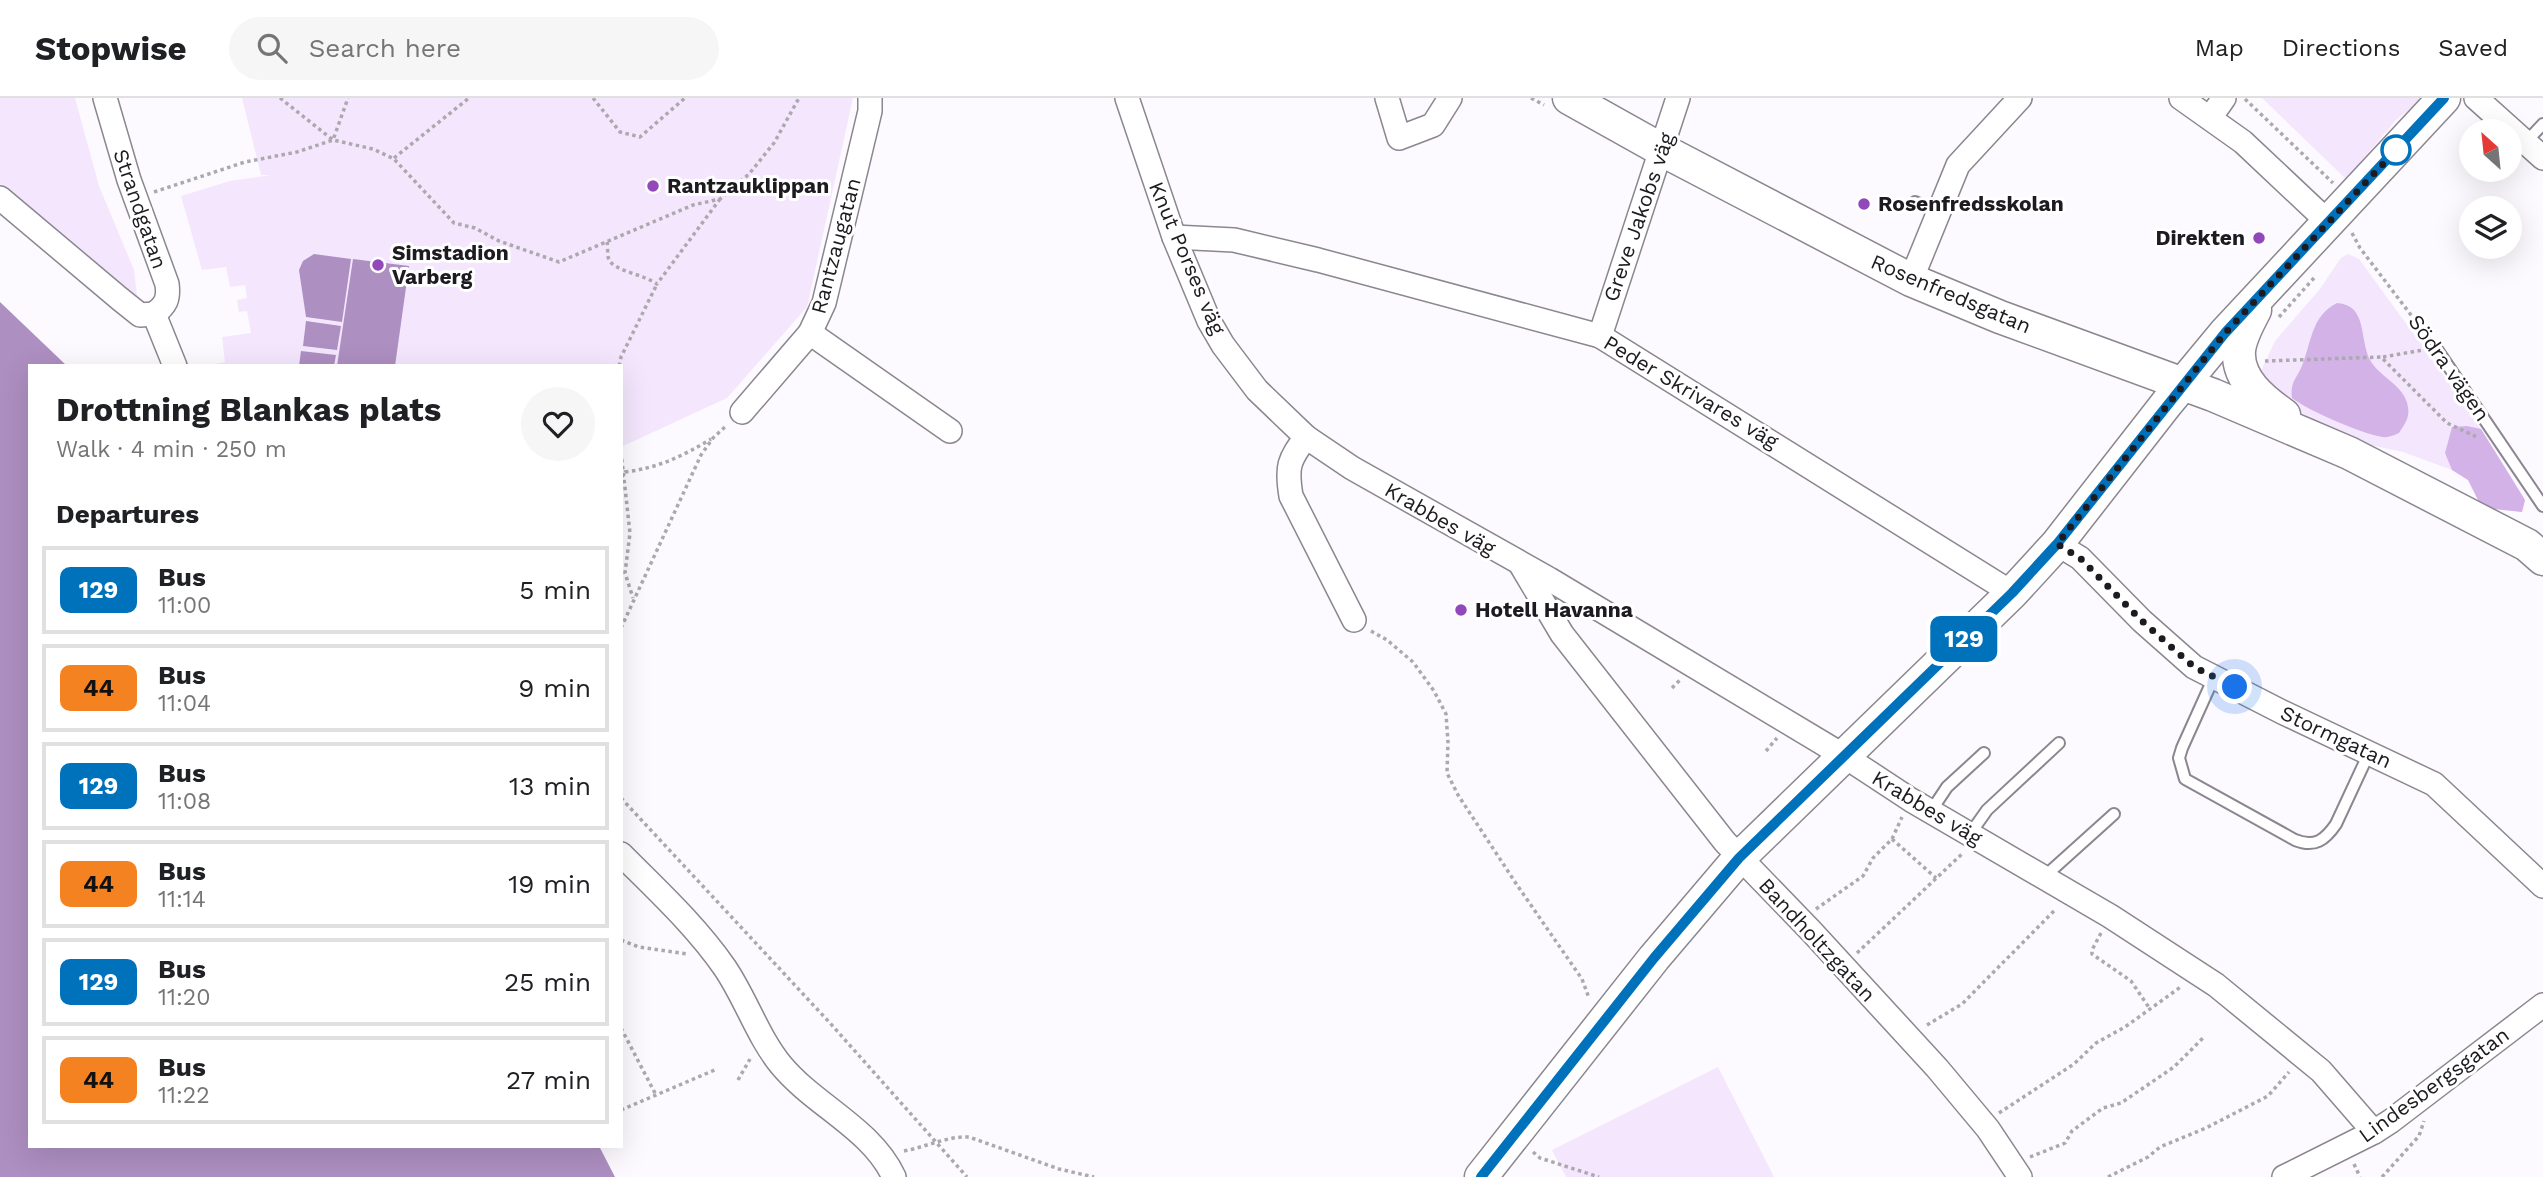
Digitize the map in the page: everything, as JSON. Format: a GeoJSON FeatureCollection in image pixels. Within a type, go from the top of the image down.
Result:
{"type":"FeatureCollection","features":[{"type":"Feature","properties":{"kind":"street","name":"Strandgatan"},"geometry":{"type":"LineString","coordinates":[[105,98],[135,198],[167,284],[165,306],[154,314]]}},
{"type":"Feature","properties":{"kind":"street","name":"Rantzaugatan"},"geometry":{"type":"LineString","coordinates":[[742,412],[810,333],[824,303],[870,111],[870,98]]}},
{"type":"Feature","properties":{"kind":"street","name":"Knut Porses väg"},"geometry":{"type":"LineString","coordinates":[[1127,98],[1174,237],[1194,287],[1223,345],[1257,390],[1306,437]]}},
{"type":"Feature","properties":{"kind":"street"},"geometry":{"type":"LineString","coordinates":[[1387,98],[1399,138],[1433,125],[1450,98]]}},
{"type":"Feature","properties":{"kind":"street","name":"Rosenfredsgatan"},"geometry":{"type":"LineString","coordinates":[[1569,98],[1662,150],[1911,280],[2000,317],[2213,395],[2349,453],[2535,547]]}},
{"type":"Feature","properties":{"kind":"street","name":"Greve Jakobs väg"},"geometry":{"type":"LineString","coordinates":[[1600,336],[1678,98]]}},
{"type":"Feature","properties":{"kind":"street"},"geometry":{"type":"LineString","coordinates":[[1911,280],[1958,164],[2020,98]]}},
{"type":"Feature","properties":{"kind":"street"},"geometry":{"type":"LineString","coordinates":[[2181,98],[2251,150],[2340,227]]}},
{"type":"Feature","properties":{"kind":"street"},"geometry":{"type":"LineString","coordinates":[[2210,118],[2224,98]]}},
{"type":"Feature","properties":{"kind":"street"},"geometry":{"type":"LineString","coordinates":[[1481,1177],[1654,958],[1739,858],[2012,593],[2057,544],[2225,333],[2263,292],[2340,227],[2351,198],[2444,98]]}},
{"type":"Feature","properties":{"kind":"street"},"geometry":{"type":"LineString","coordinates":[[2476,98],[2534,150]]}},
{"type":"Feature","properties":{"kind":"street"},"geometry":{"type":"LineString","coordinates":[[0,198],[140,315],[154,314],[174,364]]}},
{"type":"Feature","properties":{"kind":"street","name":"Peder Skrivares väg"},"geometry":{"type":"LineString","coordinates":[[1174,237],[1234,240],[1600,336],[2012,593]]}},
{"type":"Feature","properties":{"kind":"street","name":"Rosenfredsgatan"},"geometry":{"type":"LineString","coordinates":[[2263,292],[2239,350],[2241,367],[2249,384],[2267,403],[2349,453]]}},
{"type":"Feature","properties":{"kind":"street"},"geometry":{"type":"LineString","coordinates":[[810,333],[950,431]]}},
{"type":"Feature","properties":{"kind":"street"},"geometry":{"type":"LineString","coordinates":[[1306,437],[1290,459],[1288,475],[1291,496],[1354,620]]}},
{"type":"Feature","properties":{"kind":"street","name":"Krabbes väg"},"geometry":{"type":"LineString","coordinates":[[1306,437],[1403,499],[1520,564],[1844,756],[1911,800],[2110,916],[2216,985],[2321,1071],[2374,1132]]}},
{"type":"Feature","properties":{"kind":"street","name":"Stormgatan"},"geometry":{"type":"LineString","coordinates":[[2057,544],[2080,558],[2142,621],[2194,667],[2434,784],[2543,886]]}},
{"type":"Feature","properties":{"kind":"street","name":"Bandholtzgatan"},"geometry":{"type":"LineString","coordinates":[[1520,564],[1562,635],[1739,858],[1908,1037],[1983,1124],[2017,1172]]}},
{"type":"Feature","properties":{"kind":"street"},"geometry":{"type":"LineString","coordinates":[[623,856],[717,958],[746,1002],[780,1064],[821,1103],[873,1144],[894,1177]]}},
{"type":"Feature","properties":{"kind":"street","name":"Lindesbergsgatan"},"geometry":{"type":"LineString","coordinates":[[2284,1177],[2374,1132],[2543,1005]]}},
{"type":"Feature","properties":{"kind":"lane"},"geometry":{"type":"LineString","coordinates":[[2534,150],[2543,124]]}},
{"type":"Feature","properties":{"kind":"lane"},"geometry":{"type":"LineString","coordinates":[[1915,202],[1939,212]]}},
{"type":"Feature","properties":{"kind":"lane","name":"Södra vägen"},"geometry":{"type":"LineString","coordinates":[[2436,348],[2543,506]]}},
{"type":"Feature","properties":{"kind":"lane"},"geometry":{"type":"LineString","coordinates":[[2214,677],[2179,758],[2185,779],[2295,840],[2312,844],[2321,842],[2329,835],[2369,753]]}},
{"type":"Feature","properties":{"kind":"lane"},"geometry":{"type":"LineString","coordinates":[[1971,835],[1987,810],[2059,743]]}},
{"type":"Feature","properties":{"kind":"lane"},"geometry":{"type":"LineString","coordinates":[[1931,811],[1947,787],[1984,753]]}},
{"type":"Feature","properties":{"kind":"lane"},"geometry":{"type":"LineString","coordinates":[[2044,877],[2114,814]]}},
{"type":"Feature","properties":{"kind":"path"},"geometry":{"type":"LineString","coordinates":[[280,98],[333,140],[373,149],[394,159],[454,223],[475,228],[499,241],[559,262],[693,205],[720,199]]}},
{"type":"Feature","properties":{"kind":"path"},"geometry":{"type":"LineString","coordinates":[[333,140],[348,98]]}},
{"type":"Feature","properties":{"kind":"path"},"geometry":{"type":"LineString","coordinates":[[394,159],[469,98]]}},
{"type":"Feature","properties":{"kind":"path"},"geometry":{"type":"LineString","coordinates":[[593,98],[620,132],[640,137],[685,98]]}},
{"type":"Feature","properties":{"kind":"path"},"geometry":{"type":"LineString","coordinates":[[620,364],[621,357],[657,284],[720,199],[749,174],[774,143],[799,98]]}},
{"type":"Feature","properties":{"kind":"path"},"geometry":{"type":"LineString","coordinates":[[2243,98],[2351,198]]}},
{"type":"Feature","properties":{"kind":"path"},"geometry":{"type":"LineString","coordinates":[[135,198],[245,162],[296,152],[333,140]]}},
{"type":"Feature","properties":{"kind":"path","name":"Södra vägen"},"geometry":{"type":"LineString","coordinates":[[2340,227],[2360,247],[2436,348]]}},
{"type":"Feature","properties":{"kind":"path"},"geometry":{"type":"LineString","coordinates":[[607,242],[609,260],[616,267],[649,278],[657,284]]}},
{"type":"Feature","properties":{"kind":"path"},"geometry":{"type":"LineString","coordinates":[[2256,361],[2381,357],[2436,348]]}},
{"type":"Feature","properties":{"kind":"path"},"geometry":{"type":"LineString","coordinates":[[2381,357],[2447,424],[2508,453]]}},
{"type":"Feature","properties":{"kind":"path"},"geometry":{"type":"LineString","coordinates":[[625,472],[648,470],[668,463],[713,438],[742,412]]}},
{"type":"Feature","properties":{"kind":"path"},"geometry":{"type":"LineString","coordinates":[[623,623],[701,455],[713,438]]}},
{"type":"Feature","properties":{"kind":"path"},"geometry":{"type":"LineString","coordinates":[[623,462],[631,533],[625,573],[633,599]]}},
{"type":"Feature","properties":{"kind":"path"},"geometry":{"type":"LineString","coordinates":[[1354,620],[1387,640],[1413,662],[1434,691],[1446,714],[1447,774],[1517,886],[1582,979],[1600,1027]]}},
{"type":"Feature","properties":{"kind":"path"},"geometry":{"type":"LineString","coordinates":[[623,800],[830,1023],[967,1177]]}},
{"type":"Feature","properties":{"kind":"path"},"geometry":{"type":"LineString","coordinates":[[1802,922],[1821,905],[1863,876],[1882,846],[1892,839],[1911,800]]}},
{"type":"Feature","properties":{"kind":"path"},"geometry":{"type":"LineString","coordinates":[[1843,967],[1962,855],[1971,835]]}},
{"type":"Feature","properties":{"kind":"path"},"geometry":{"type":"LineString","coordinates":[[1892,839],[1936,878]]}},
{"type":"Feature","properties":{"kind":"path"},"geometry":{"type":"LineString","coordinates":[[1908,1037],[1962,1004],[2037,930],[2067,891]]}},
{"type":"Feature","properties":{"kind":"path"},"geometry":{"type":"LineString","coordinates":[[2110,916],[2092,954],[2131,981],[2151,1010]]}},
{"type":"Feature","properties":{"kind":"path"},"geometry":{"type":"LineString","coordinates":[[623,941],[639,947],[717,958]]}},
{"type":"Feature","properties":{"kind":"path"},"geometry":{"type":"LineString","coordinates":[[1983,1124],[2074,1064],[2096,1043],[2151,1010],[2198,974]]}},
{"type":"Feature","properties":{"kind":"path"},"geometry":{"type":"LineString","coordinates":[[623,1032],[656,1096]]}},
{"type":"Feature","properties":{"kind":"path"},"geometry":{"type":"LineString","coordinates":[[2017,1172],[2035,1154],[2065,1143],[2072,1131],[2103,1108],[2121,1103],[2174,1067],[2204,1037]]}},
{"type":"Feature","properties":{"kind":"path"},"geometry":{"type":"LineString","coordinates":[[2108,1177],[2148,1157],[2160,1147],[2206,1128],[2268,1096],[2303,1057]]}},
{"type":"Feature","properties":{"kind":"path"},"geometry":{"type":"LineString","coordinates":[[623,1109],[717,1069]]}},
{"type":"Feature","properties":{"kind":"path"},"geometry":{"type":"LineString","coordinates":[[2382,1177],[2419,1136],[2424,1125],[2424,1096]]}},
{"type":"Feature","properties":{"kind":"path"},"geometry":{"type":"LineString","coordinates":[[881,1155],[937,1144],[954,1136],[969,1138],[1059,1169],[1094,1177]]}},
{"type":"Feature","properties":{"kind":"path"},"geometry":{"type":"LineString","coordinates":[[1526,1147],[1540,1158],[1599,1177]]}},
{"type":"Feature","properties":{"kind":"shaded area"},"geometry":{"type":"Polygon","coordinates":[[[0,98],[75,98],[99,186],[134,270],[137,296],[128,296],[0,184],[0,98]]]}},
{"type":"Feature","properties":{"kind":"shaded area"},"geometry":{"type":"Polygon","coordinates":[[[242,98],[853,98],[807,307],[727,398],[623,446],[623,364],[216,364],[225,362],[222,337],[251,333],[247,311],[239,312],[237,300],[247,298],[245,285],[230,287],[226,267],[202,270],[181,196],[230,181],[271,175],[261,175],[242,98]]]}},
{"type":"Feature","properties":{"kind":"shaded area"},"geometry":{"type":"Polygon","coordinates":[[[2262,98],[2424,98],[2397,119],[2346,179],[2262,98]]]}},
{"type":"Feature","properties":{"kind":"shaded area"},"geometry":{"type":"Polygon","coordinates":[[[314,254],[351,259],[342,322],[306,317],[299,270],[303,261],[314,254]]]}},
{"type":"Feature","properties":{"kind":"shaded area"},"geometry":{"type":"Polygon","coordinates":[[[2348,254],[2359,259],[2466,407],[2525,500],[2522,512],[2494,509],[2479,502],[2468,480],[2452,470],[2403,452],[2346,440],[2299,411],[2259,375],[2275,341],[2319,290],[2341,258],[2348,254]]]}},
{"type":"Feature","properties":{"kind":"shaded area"},"geometry":{"type":"Polygon","coordinates":[[[353,259],[409,266],[395,364],[337,364],[353,259]]]}},
{"type":"Feature","properties":{"kind":"shaded area"},"geometry":{"type":"Polygon","coordinates":[[[0,302],[65,364],[28,364],[28,1148],[600,1148],[615,1177],[0,1177],[0,302]]]}},
{"type":"Feature","properties":{"kind":"shaded area"},"geometry":{"type":"Polygon","coordinates":[[[2337,303],[2354,310],[2361,324],[2370,360],[2406,399],[2408,415],[2399,433],[2385,437],[2374,435],[2323,415],[2292,398],[2293,383],[2314,329],[2322,314],[2337,303]]]}},
{"type":"Feature","properties":{"kind":"shaded area"},"geometry":{"type":"Polygon","coordinates":[[[306,321],[341,326],[337,350],[303,346],[306,321]]]}},
{"type":"Feature","properties":{"kind":"shaded area"},"geometry":{"type":"Polygon","coordinates":[[[301,351],[336,355],[334,364],[299,364],[301,351]]]}},
{"type":"Feature","properties":{"kind":"shaded area"},"geometry":{"type":"Polygon","coordinates":[[[2452,427],[2481,429],[2525,500],[2522,512],[2494,509],[2479,502],[2468,480],[2452,470],[2445,453],[2452,427]]]}},
{"type":"Feature","properties":{"kind":"shaded area"},"geometry":{"type":"Polygon","coordinates":[[[1718,1067],[1774,1177],[1566,1177],[1552,1150],[1718,1067]]]}},
{"type":"Feature","properties":{"kind":"bus line","name":"129"},"geometry":{"type":"LineString","coordinates":[[1481,1177],[1654,958],[1753,842],[2012,593],[2057,544],[2116,472],[2167,403],[2225,333],[2444,98]]}},
{"type":"Feature","properties":{"kind":"place","name":"Rantzauklippan"},"geometry":{"type":"Point","coordinates":[653,186]}},
{"type":"Feature","properties":{"kind":"place","name":"Rosenfredsskolan"},"geometry":{"type":"Point","coordinates":[1864,204]}},
{"type":"Feature","properties":{"kind":"place","name":"Direkten"},"geometry":{"type":"Point","coordinates":[2259,238]}},
{"type":"Feature","properties":{"kind":"place","name":"Simstadion Varberg"},"geometry":{"type":"Point","coordinates":[378,265]}},
{"type":"Feature","properties":{"kind":"place","name":"Hotell Havanna"},"geometry":{"type":"Point","coordinates":[1461,610]}},
{"type":"Feature","properties":{"kind":"route"},"geometry":{"type":"LineString","coordinates":[[2235,687],[2194,667],[2142,621],[2080,558],[2057,544],[2225,333],[2396,150]]}}]}
